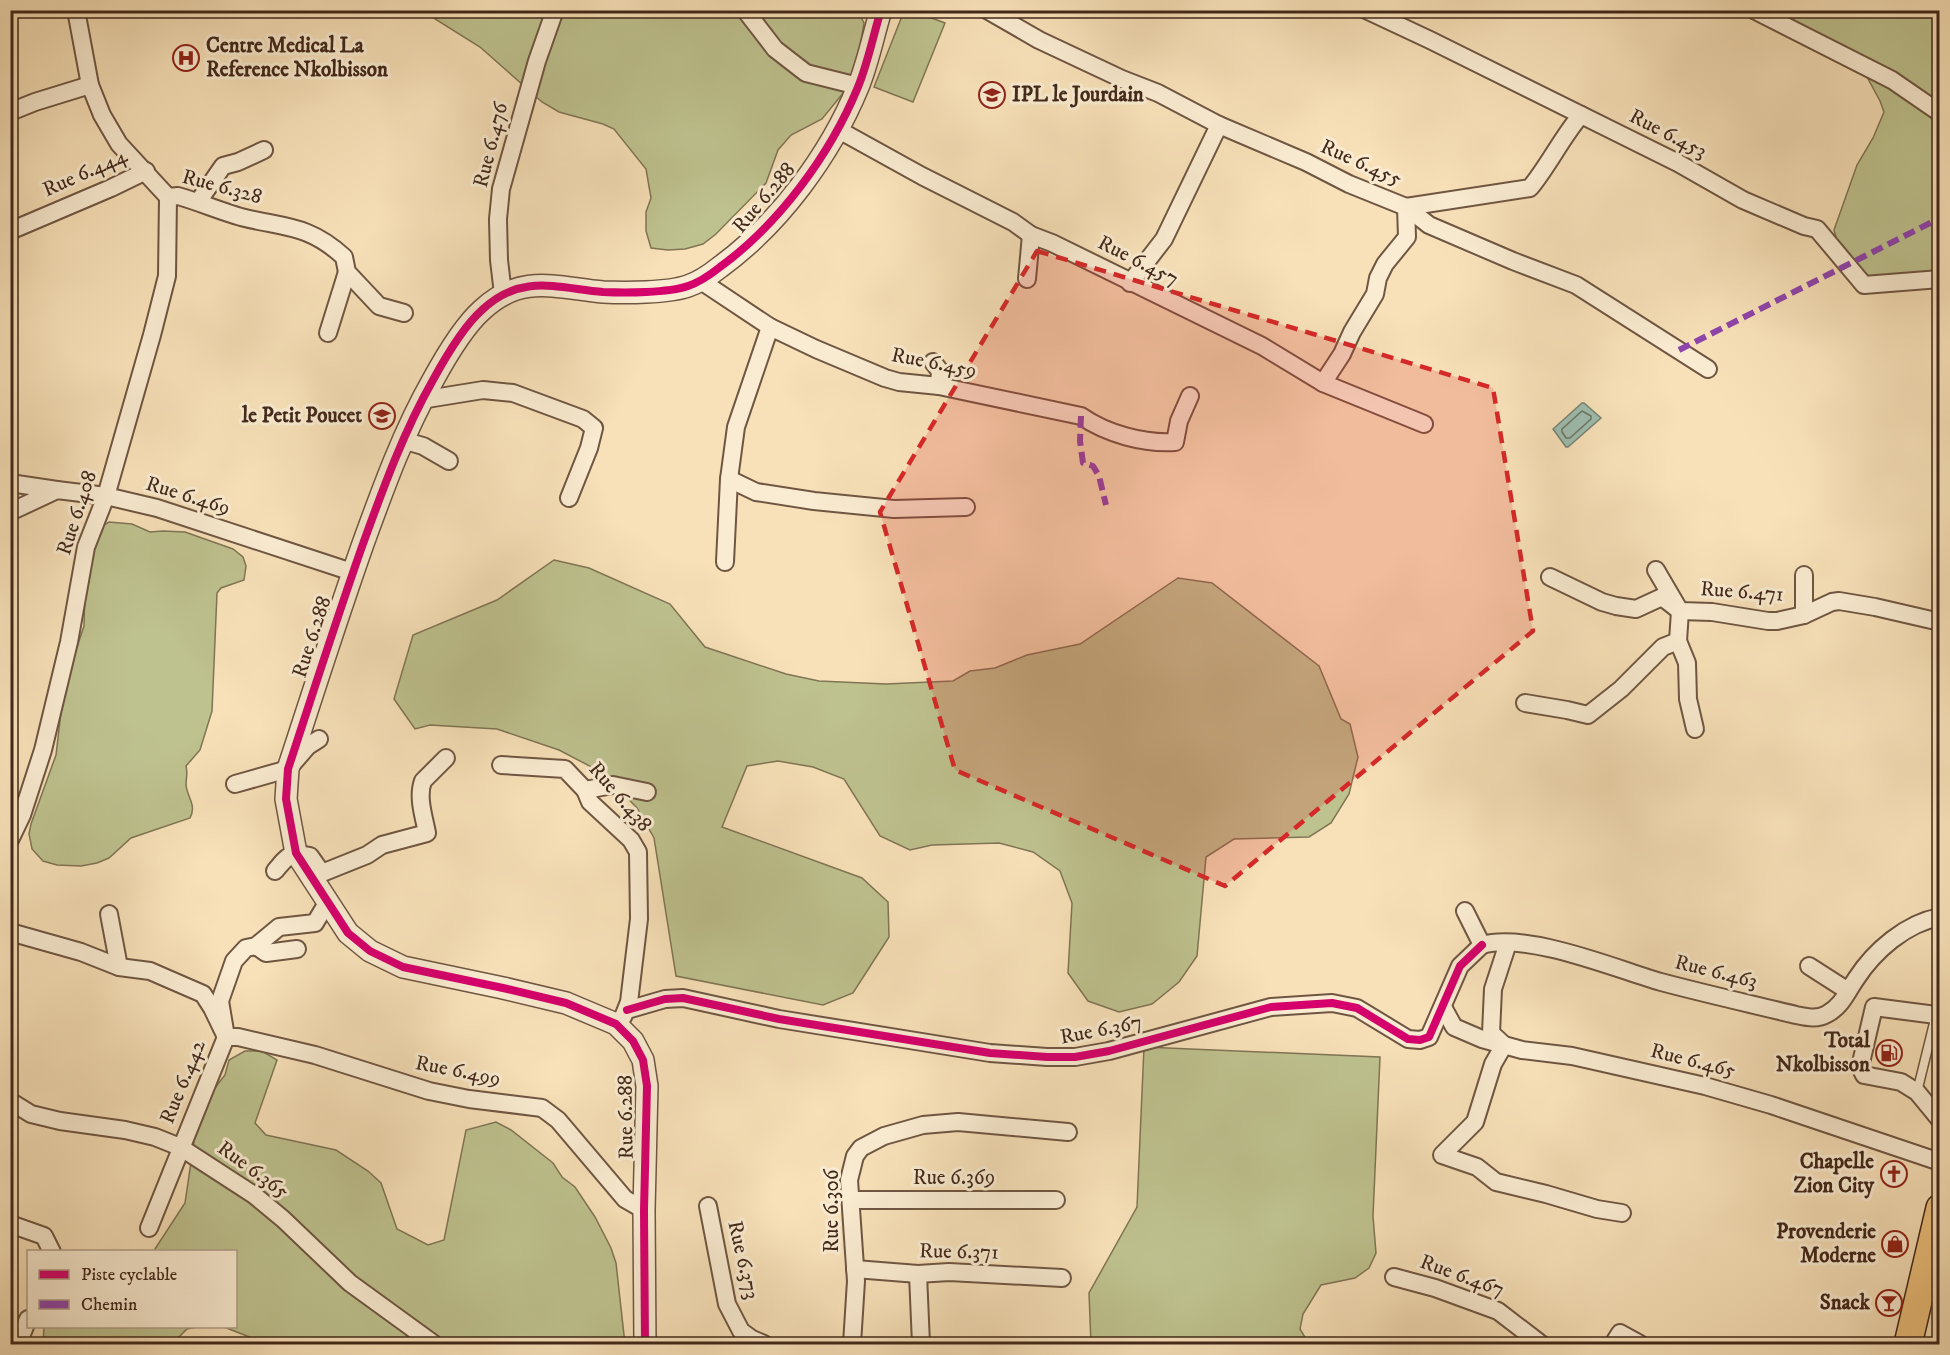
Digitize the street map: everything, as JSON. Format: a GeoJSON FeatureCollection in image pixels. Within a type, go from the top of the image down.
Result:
{"type":"FeatureCollection","features":[{"type":"Feature","properties":{"kind":"main road"},"geometry":{"type":"LineString","coordinates":[[1908,1344],[1940,1208]]}},
{"type":"Feature","properties":{"kind":"main road"},"geometry":{"type":"LineString","coordinates":[[1927,1344],[1940,1291]]}},
{"type":"Feature","properties":{"kind":"street","name":"Rue 6.328"},"geometry":{"type":"LineString","coordinates":[[76,10],[90,85],[102,115],[120,144],[168,197],[178,196],[239,216],[302,230],[321,239],[344,257],[347,272],[379,306],[405,313]]}},
{"type":"Feature","properties":{"kind":"street","name":"Rue 6.476"},"geometry":{"type":"LineString","coordinates":[[503,294],[498,219],[501,189],[537,60],[555,10]]}},
{"type":"Feature","properties":{"kind":"street"},"geometry":{"type":"LineString","coordinates":[[745,10],[775,49],[806,73],[858,86]]}},
{"type":"Feature","properties":{"kind":"street","name":"Rue 6.288"},"geometry":{"type":"LineString","coordinates":[[645,1344],[644,1210],[647,1086],[643,1060],[622,1017],[403,967],[370,951],[348,933],[296,853],[286,799],[288,769],[352,572],[402,440],[446,357],[480,311],[503,294],[538,285],[615,292],[686,287],[701,281],[742,251],[771,224],[809,173],[837,129],[858,86],[881,10]]}},
{"type":"Feature","properties":{"kind":"street","name":"Rue 6.455"},"geometry":{"type":"LineString","coordinates":[[987,10],[1039,40],[1122,79],[1158,93],[1219,125],[1306,162],[1349,184],[1406,207],[1429,225],[1576,285],[1708,369]]}},
{"type":"Feature","properties":{"kind":"street","name":"Rue 6.453"},"geometry":{"type":"LineString","coordinates":[[1366,10],[1677,163],[1743,200],[1804,226],[1817,229],[1864,285],[1940,279]]}},
{"type":"Feature","properties":{"kind":"street"},"geometry":{"type":"LineString","coordinates":[[1757,12],[1892,80],[1940,113]]}},
{"type":"Feature","properties":{"kind":"street"},"geometry":{"type":"LineString","coordinates":[[10,112],[90,85]]}},
{"type":"Feature","properties":{"kind":"street"},"geometry":{"type":"LineString","coordinates":[[1323,383],[1342,354],[1374,294],[1385,264],[1407,237],[1406,207],[1530,188],[1581,115]]}},
{"type":"Feature","properties":{"kind":"street"},"geometry":{"type":"LineString","coordinates":[[1130,283],[1164,239],[1219,125]]}},
{"type":"Feature","properties":{"kind":"street","name":"Rue 6.457"},"geometry":{"type":"LineString","coordinates":[[837,129],[922,176],[1013,222],[1031,235],[1053,243],[1130,283],[1262,346],[1323,383],[1424,424]]}},
{"type":"Feature","properties":{"kind":"street"},"geometry":{"type":"LineString","coordinates":[[198,202],[223,166],[264,150]]}},
{"type":"Feature","properties":{"kind":"street","name":"Rue 6.444"},"geometry":{"type":"LineString","coordinates":[[15,226],[111,188],[146,171]]}},
{"type":"Feature","properties":{"kind":"street","name":"Rue 6.408"},"geometry":{"type":"LineString","coordinates":[[10,840],[22,815],[43,750],[69,642],[86,547],[106,496],[166,276],[169,234],[168,197]]}},
{"type":"Feature","properties":{"kind":"street"},"geometry":{"type":"LineString","coordinates":[[1027,279],[1031,235]]}},
{"type":"Feature","properties":{"kind":"street"},"geometry":{"type":"LineString","coordinates":[[328,333],[347,272]]}},
{"type":"Feature","properties":{"kind":"street","name":"Rue 6.459"},"geometry":{"type":"LineString","coordinates":[[701,281],[770,327],[885,378],[899,382],[939,386],[1081,416],[1113,433],[1162,443],[1174,442],[1179,421],[1190,396]]}},
{"type":"Feature","properties":{"kind":"street"},"geometry":{"type":"LineString","coordinates":[[725,562],[729,479],[736,427],[770,327]]}},
{"type":"Feature","properties":{"kind":"street"},"geometry":{"type":"LineString","coordinates":[[933,362],[940,371],[939,386]]}},
{"type":"Feature","properties":{"kind":"street"},"geometry":{"type":"LineString","coordinates":[[422,400],[483,390],[513,393],[583,419],[594,428],[589,448],[569,498]]}},
{"type":"Feature","properties":{"kind":"street"},"geometry":{"type":"LineString","coordinates":[[402,440],[423,446],[449,461]]}},
{"type":"Feature","properties":{"kind":"street"},"geometry":{"type":"LineString","coordinates":[[729,479],[756,492],[814,501],[894,509],[966,507]]}},
{"type":"Feature","properties":{"kind":"street","name":"Rue 6.469"},"geometry":{"type":"LineString","coordinates":[[10,483],[106,496],[157,508],[352,572]]}},
{"type":"Feature","properties":{"kind":"street"},"geometry":{"type":"LineString","coordinates":[[10,512],[57,490]]}},
{"type":"Feature","properties":{"kind":"street"},"geometry":{"type":"LineString","coordinates":[[1656,570],[1680,611],[1678,641],[1687,663],[1688,699],[1695,729]]}},
{"type":"Feature","properties":{"kind":"street"},"geometry":{"type":"LineString","coordinates":[[1804,575],[1804,615]]}},
{"type":"Feature","properties":{"kind":"street","name":"Rue 6.471"},"geometry":{"type":"LineString","coordinates":[[1550,577],[1602,602],[1636,609],[1662,597],[1680,611],[1712,612],[1777,621],[1804,615],[1839,601],[1940,622]]}},
{"type":"Feature","properties":{"kind":"street"},"geometry":{"type":"LineString","coordinates":[[1525,703],[1588,715],[1621,689],[1662,647],[1678,641]]}},
{"type":"Feature","properties":{"kind":"street"},"geometry":{"type":"LineString","coordinates":[[235,784],[288,769],[308,746],[319,739]]}},
{"type":"Feature","properties":{"kind":"street"},"geometry":{"type":"LineString","coordinates":[[275,871],[287,856],[296,853],[310,856],[322,873],[367,855],[382,845],[427,833],[421,786],[423,781],[446,758]]}},
{"type":"Feature","properties":{"kind":"street","name":"Rue 6.438"},"geometry":{"type":"LineString","coordinates":[[501,765],[565,769],[585,790],[590,802],[631,840],[638,852],[639,919],[622,1017]]}},
{"type":"Feature","properties":{"kind":"street"},"geometry":{"type":"LineString","coordinates":[[585,790],[613,785],[647,792]]}},
{"type":"Feature","properties":{"kind":"street","name":"Rue 6.442"},"geometry":{"type":"LineString","coordinates":[[150,1228],[180,1147],[226,1037],[220,1000],[234,961],[246,948],[256,946],[279,927],[315,923],[327,903]]}},
{"type":"Feature","properties":{"kind":"street"},"geometry":{"type":"LineString","coordinates":[[1465,911],[1482,945]]}},
{"type":"Feature","properties":{"kind":"street"},"geometry":{"type":"LineString","coordinates":[[109,914],[119,967]]}},
{"type":"Feature","properties":{"kind":"street","name":"Rue 6.463"},"geometry":{"type":"LineString","coordinates":[[1482,945],[1508,942],[1575,954],[1662,982],[1806,1017],[1826,1015],[1843,1001],[1857,976],[1880,950],[1913,927],[1940,917]]}},
{"type":"Feature","properties":{"kind":"street"},"geometry":{"type":"LineString","coordinates":[[10,932],[81,952],[119,967],[150,971],[203,994],[226,1037]]}},
{"type":"Feature","properties":{"kind":"street"},"geometry":{"type":"LineString","coordinates":[[1508,942],[1493,989],[1491,1033],[1504,1045],[1493,1064],[1475,1122],[1442,1155],[1477,1167],[1496,1182],[1597,1209],[1622,1213]]}},
{"type":"Feature","properties":{"kind":"street","name":"Rue 6.367"},"geometry":{"type":"LineString","coordinates":[[622,1017],[665,999],[683,998],[780,1019],[990,1053],[1075,1057],[1108,1051],[1271,1007],[1332,1003],[1357,1008],[1408,1040],[1420,1040],[1429,1037],[1460,966],[1482,945]]}},
{"type":"Feature","properties":{"kind":"street"},"geometry":{"type":"LineString","coordinates":[[256,946],[266,953],[297,949]]}},
{"type":"Feature","properties":{"kind":"street"},"geometry":{"type":"LineString","coordinates":[[1809,966],[1848,991]]}},
{"type":"Feature","properties":{"kind":"street","name":"Rue 6.465"},"geometry":{"type":"LineString","coordinates":[[1443,1007],[1454,1027],[1482,1039],[1504,1045],[1572,1056],[1705,1086],[1771,1105],[1940,1162]]}},
{"type":"Feature","properties":{"kind":"street"},"geometry":{"type":"LineString","coordinates":[[1937,1012],[1874,1007],[1860,1067],[1864,1075],[1901,1082],[1917,1092],[1940,1120]]}},
{"type":"Feature","properties":{"kind":"street","name":"Rue 6.499"},"geometry":{"type":"LineString","coordinates":[[226,1037],[238,1037],[315,1055],[429,1091],[469,1099],[542,1108],[558,1120],[625,1199],[644,1210]]}},
{"type":"Feature","properties":{"kind":"street","name":"Rue 6.365"},"geometry":{"type":"LineString","coordinates":[[10,1101],[31,1114],[60,1121],[125,1130],[155,1137],[180,1147],[254,1195],[350,1283],[434,1344]]}},
{"type":"Feature","properties":{"kind":"street","name":"Rue 6.306"},"geometry":{"type":"LineString","coordinates":[[852,1344],[856,1281],[849,1179],[855,1156],[861,1148],[884,1136],[923,1125],[958,1122],[1068,1132]]}},
{"type":"Feature","properties":{"kind":"street","name":"Rue 6.369"},"geometry":{"type":"LineString","coordinates":[[852,1200],[1056,1200]]}},
{"type":"Feature","properties":{"kind":"street","name":"Rue 6.373"},"geometry":{"type":"LineString","coordinates":[[708,1206],[727,1304],[741,1331],[764,1344]]}},
{"type":"Feature","properties":{"kind":"street"},"geometry":{"type":"LineString","coordinates":[[10,1224],[44,1236],[51,1250]]}},
{"type":"Feature","properties":{"kind":"street","name":"Rue 6.371"},"geometry":{"type":"LineString","coordinates":[[855,1269],[918,1274],[950,1272],[1062,1278]]}},
{"type":"Feature","properties":{"kind":"street"},"geometry":{"type":"LineString","coordinates":[[918,1274],[921,1344]]}},
{"type":"Feature","properties":{"kind":"street","name":"Rue 6.467"},"geometry":{"type":"LineString","coordinates":[[1394,1277],[1435,1288],[1498,1311],[1541,1344]]}},
{"type":"Feature","properties":{"kind":"street"},"geometry":{"type":"LineString","coordinates":[[18,1344],[27,1322]]}},
{"type":"Feature","properties":{"kind":"street"},"geometry":{"type":"LineString","coordinates":[[1613,1344],[1620,1333],[1640,1344]]}},
{"type":"Feature","properties":{"kind":"lane"},"geometry":{"type":"LineString","coordinates":[[1917,1092],[1937,1012]]}},
{"type":"Feature","properties":{"kind":"highlighted area"},"geometry":{"type":"Polygon","coordinates":[[[1037,251],[1493,388],[1533,631],[1225,886],[955,770],[880,512],[1037,251]]]}},
{"type":"Feature","properties":{"kind":"green space"},"geometry":{"type":"Polygon","coordinates":[[[857,10],[864,23],[858,59],[844,92],[822,119],[791,135],[778,150],[766,183],[716,234],[703,244],[685,249],[668,250],[651,248],[646,231],[646,212],[651,198],[646,169],[614,129],[559,112],[542,102],[480,47],[435,19],[428,11],[857,10]]]}},
{"type":"Feature","properties":{"kind":"green space"},"geometry":{"type":"Polygon","coordinates":[[[904,11],[913,11],[945,23],[913,102],[874,87],[904,11]]]}},
{"type":"Feature","properties":{"kind":"green space"},"geometry":{"type":"Polygon","coordinates":[[[1769,11],[1939,11],[1939,280],[1864,283],[1839,248],[1834,230],[1857,165],[1873,138],[1884,112],[1860,64],[1769,11]]]}},
{"type":"Feature","properties":{"kind":"green space"},"geometry":{"type":"Polygon","coordinates":[[[109,522],[132,524],[150,532],[185,532],[233,549],[243,557],[246,566],[244,580],[221,588],[217,593],[212,711],[200,750],[186,766],[186,785],[192,805],[190,818],[131,838],[109,858],[97,863],[81,866],[57,865],[43,861],[32,849],[29,834],[56,755],[64,686],[84,626],[85,588],[95,536],[102,526],[109,522]]]}},
{"type":"Feature","properties":{"kind":"green space"},"geometry":{"type":"Polygon","coordinates":[[[554,560],[589,568],[670,604],[705,647],[786,674],[819,681],[886,684],[953,681],[970,671],[995,668],[1027,655],[1080,644],[1178,578],[1212,583],[1319,666],[1341,719],[1350,724],[1358,757],[1349,794],[1331,823],[1309,837],[1234,839],[1206,857],[1197,956],[1179,982],[1152,1004],[1119,1012],[1088,1001],[1068,973],[1072,903],[1060,871],[1033,852],[999,843],[932,845],[910,850],[880,836],[844,779],[813,767],[778,761],[747,766],[722,827],[862,878],[888,902],[889,937],[853,993],[823,1005],[676,976],[654,838],[637,808],[603,773],[559,750],[497,729],[430,725],[415,729],[394,699],[413,635],[497,600],[554,560]]]}},
{"type":"Feature","properties":{"kind":"green space"},"geometry":{"type":"Polygon","coordinates":[[[1144,1047],[1380,1057],[1373,1216],[1376,1253],[1369,1268],[1355,1278],[1321,1285],[1303,1314],[1300,1329],[1309,1344],[1091,1344],[1089,1293],[1137,1207],[1144,1047]]]}},
{"type":"Feature","properties":{"kind":"green space"},"geometry":{"type":"Polygon","coordinates":[[[245,1051],[262,1051],[277,1060],[255,1123],[266,1135],[336,1150],[368,1171],[381,1183],[397,1229],[428,1245],[444,1240],[466,1130],[496,1122],[511,1130],[553,1163],[562,1177],[575,1187],[595,1217],[616,1263],[625,1344],[260,1344],[252,1338],[227,1328],[237,1328],[237,1250],[154,1250],[185,1203],[195,1135],[214,1089],[225,1075],[229,1060],[245,1051]]]}},
{"type":"Feature","properties":{"kind":"green space"},"geometry":{"type":"Polygon","coordinates":[[[44,1328],[192,1328],[187,1329],[172,1344],[43,1344],[44,1328]]]}},
{"type":"Feature","properties":{"kind":"water"},"geometry":{"type":"Polygon","coordinates":[[[1582,403],[1601,418],[1566,447],[1553,429],[1582,403]]]}},
{"type":"Feature","properties":{"kind":"marked path"},"geometry":{"type":"LineString","coordinates":[[1679,350],[1940,218]]}},
{"type":"Feature","properties":{"kind":"marked path"},"geometry":{"type":"LineString","coordinates":[[1081,416],[1080,441],[1083,463],[1093,466],[1099,476],[1106,505]]}},
{"type":"Feature","properties":{"kind":"cycle path"},"geometry":{"type":"LineString","coordinates":[[645,1344],[644,1210],[647,1086],[643,1060],[633,1041],[616,1024],[566,1003],[403,967],[370,951],[348,933],[296,853],[286,799],[288,769],[354,570],[395,459],[433,380],[468,325],[497,298],[525,287],[555,286],[603,292],[658,291],[688,286],[716,270],[763,230],[801,186],[818,162],[833,138],[858,87],[881,10]]}},
{"type":"Feature","properties":{"kind":"cycle path"},"geometry":{"type":"LineString","coordinates":[[627,1010],[665,999],[683,998],[779,1019],[990,1053],[1075,1057],[1109,1051],[1271,1007],[1332,1003],[1357,1008],[1408,1039],[1420,1040],[1429,1037],[1460,966],[1482,945]]}},
{"type":"Feature","properties":{"kind":"place","name":"Centre Medical La Reference Nkolbisson"},"geometry":{"type":"Point","coordinates":[186,58]}},
{"type":"Feature","properties":{"kind":"place","name":"IPL le Jourdain"},"geometry":{"type":"Point","coordinates":[992,95]}},
{"type":"Feature","properties":{"kind":"place","name":"le Petit Poucet"},"geometry":{"type":"Point","coordinates":[382,416]}},
{"type":"Feature","properties":{"kind":"place","name":"Total Nkolbisson"},"geometry":{"type":"Point","coordinates":[1889,1053]}},
{"type":"Feature","properties":{"kind":"place","name":"Chapelle Zion City"},"geometry":{"type":"Point","coordinates":[1894,1174]}},
{"type":"Feature","properties":{"kind":"place","name":"Provenderie Moderne"},"geometry":{"type":"Point","coordinates":[1895,1244]}},
{"type":"Feature","properties":{"kind":"place","name":"Snack"},"geometry":{"type":"Point","coordinates":[1889,1303]}}]}
